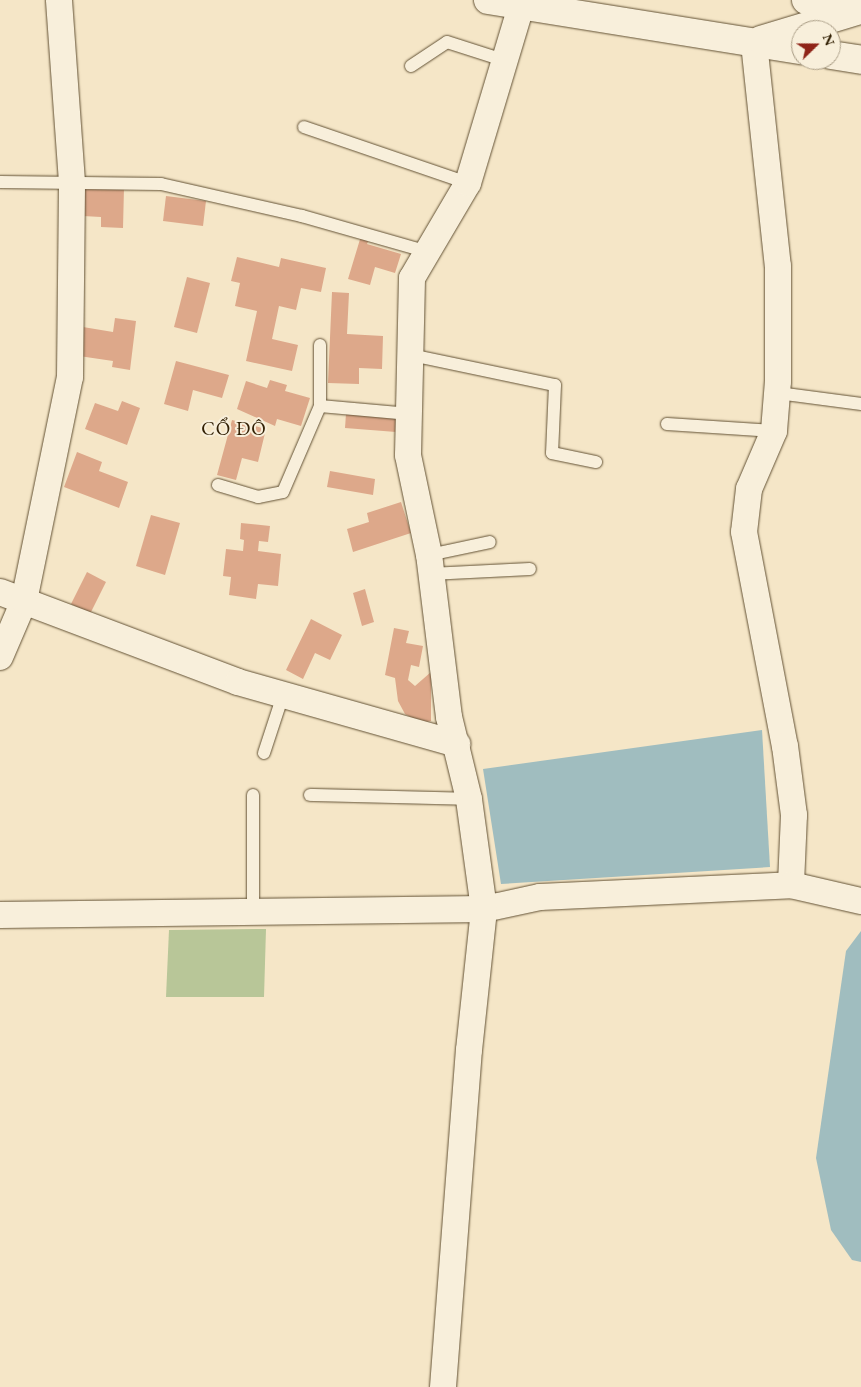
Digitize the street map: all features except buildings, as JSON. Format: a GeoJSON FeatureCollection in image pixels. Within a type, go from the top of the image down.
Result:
{"type":"FeatureCollection","features":[{"type":"Feature","properties":{"kind":"main road"},"geometry":{"type":"LineString","coordinates":[[488,0],[529,3],[791,49]]}},
{"type":"Feature","properties":{"kind":"main road"},"geometry":{"type":"LineString","coordinates":[[806,0],[861,11]]}},
{"type":"Feature","properties":{"kind":"main road"},"geometry":{"type":"LineString","coordinates":[[754,43],[861,11]]}},
{"type":"Feature","properties":{"kind":"main road"},"geometry":{"type":"LineString","coordinates":[[841,57],[861,60]]}},
{"type":"Feature","properties":{"kind":"street"},"geometry":{"type":"LineString","coordinates":[[0,657],[12,596],[70,377],[72,182],[59,0]]}},
{"type":"Feature","properties":{"kind":"street"},"geometry":{"type":"LineString","coordinates":[[443,1387],[469,1050],[484,909],[469,798],[449,717],[429,564],[408,455],[412,278],[425,251],[468,183],[503,60],[529,3]]}},
{"type":"Feature","properties":{"kind":"street"},"geometry":{"type":"LineString","coordinates":[[754,43],[778,266],[778,393],[774,431],[749,489],[744,532],[785,746],[794,815],[791,885]]}},
{"type":"Feature","properties":{"kind":"street"},"geometry":{"type":"LineString","coordinates":[[12,596],[238,682],[457,744]]}},
{"type":"Feature","properties":{"kind":"street"},"geometry":{"type":"LineString","coordinates":[[0,915],[484,909],[540,897],[791,885],[861,902]]}},
{"type":"Feature","properties":{"kind":"lane"},"geometry":{"type":"LineString","coordinates":[[410,66],[447,42],[503,60]]}},
{"type":"Feature","properties":{"kind":"lane"},"geometry":{"type":"LineString","coordinates":[[304,127],[468,183]]}},
{"type":"Feature","properties":{"kind":"lane"},"geometry":{"type":"LineString","coordinates":[[0,182],[161,184],[302,216],[425,251]]}},
{"type":"Feature","properties":{"kind":"lane"},"geometry":{"type":"LineString","coordinates":[[218,485],[258,497],[283,492],[320,406],[320,345]]}},
{"type":"Feature","properties":{"kind":"lane"},"geometry":{"type":"LineString","coordinates":[[410,355],[554,385],[552,453],[596,462]]}},
{"type":"Feature","properties":{"kind":"lane"},"geometry":{"type":"LineString","coordinates":[[778,393],[861,404]]}},
{"type":"Feature","properties":{"kind":"lane"},"geometry":{"type":"LineString","coordinates":[[320,406],[410,414]]}},
{"type":"Feature","properties":{"kind":"lane"},"geometry":{"type":"LineString","coordinates":[[667,424],[774,431]]}},
{"type":"Feature","properties":{"kind":"lane"},"geometry":{"type":"LineString","coordinates":[[429,564],[490,542]]}},
{"type":"Feature","properties":{"kind":"lane"},"geometry":{"type":"LineString","coordinates":[[429,564],[530,569]]}},
{"type":"Feature","properties":{"kind":"lane"},"geometry":{"type":"LineString","coordinates":[[264,753],[283,695]]}},
{"type":"Feature","properties":{"kind":"lane"},"geometry":{"type":"LineString","coordinates":[[253,794],[253,912]]}},
{"type":"Feature","properties":{"kind":"lane"},"geometry":{"type":"LineString","coordinates":[[310,796],[469,798]]}},
{"type":"Feature","properties":{"kind":"green space"},"geometry":{"type":"Polygon","coordinates":[[[266,929],[264,997],[166,997],[169,930],[266,929]]]}},
{"type":"Feature","properties":{"kind":"water"},"geometry":{"type":"Polygon","coordinates":[[[762,730],[770,867],[501,884],[483,769],[762,730]]]}},
{"type":"Feature","properties":{"kind":"water"},"geometry":{"type":"Polygon","coordinates":[[[861,931],[861,1262],[852,1260],[831,1230],[816,1158],[846,951],[861,931]]]}},
{"type":"Feature","properties":{"kind":"district","name":"CỔ ĐÔ"},"geometry":{"type":"Point","coordinates":[234,429]}}]}
